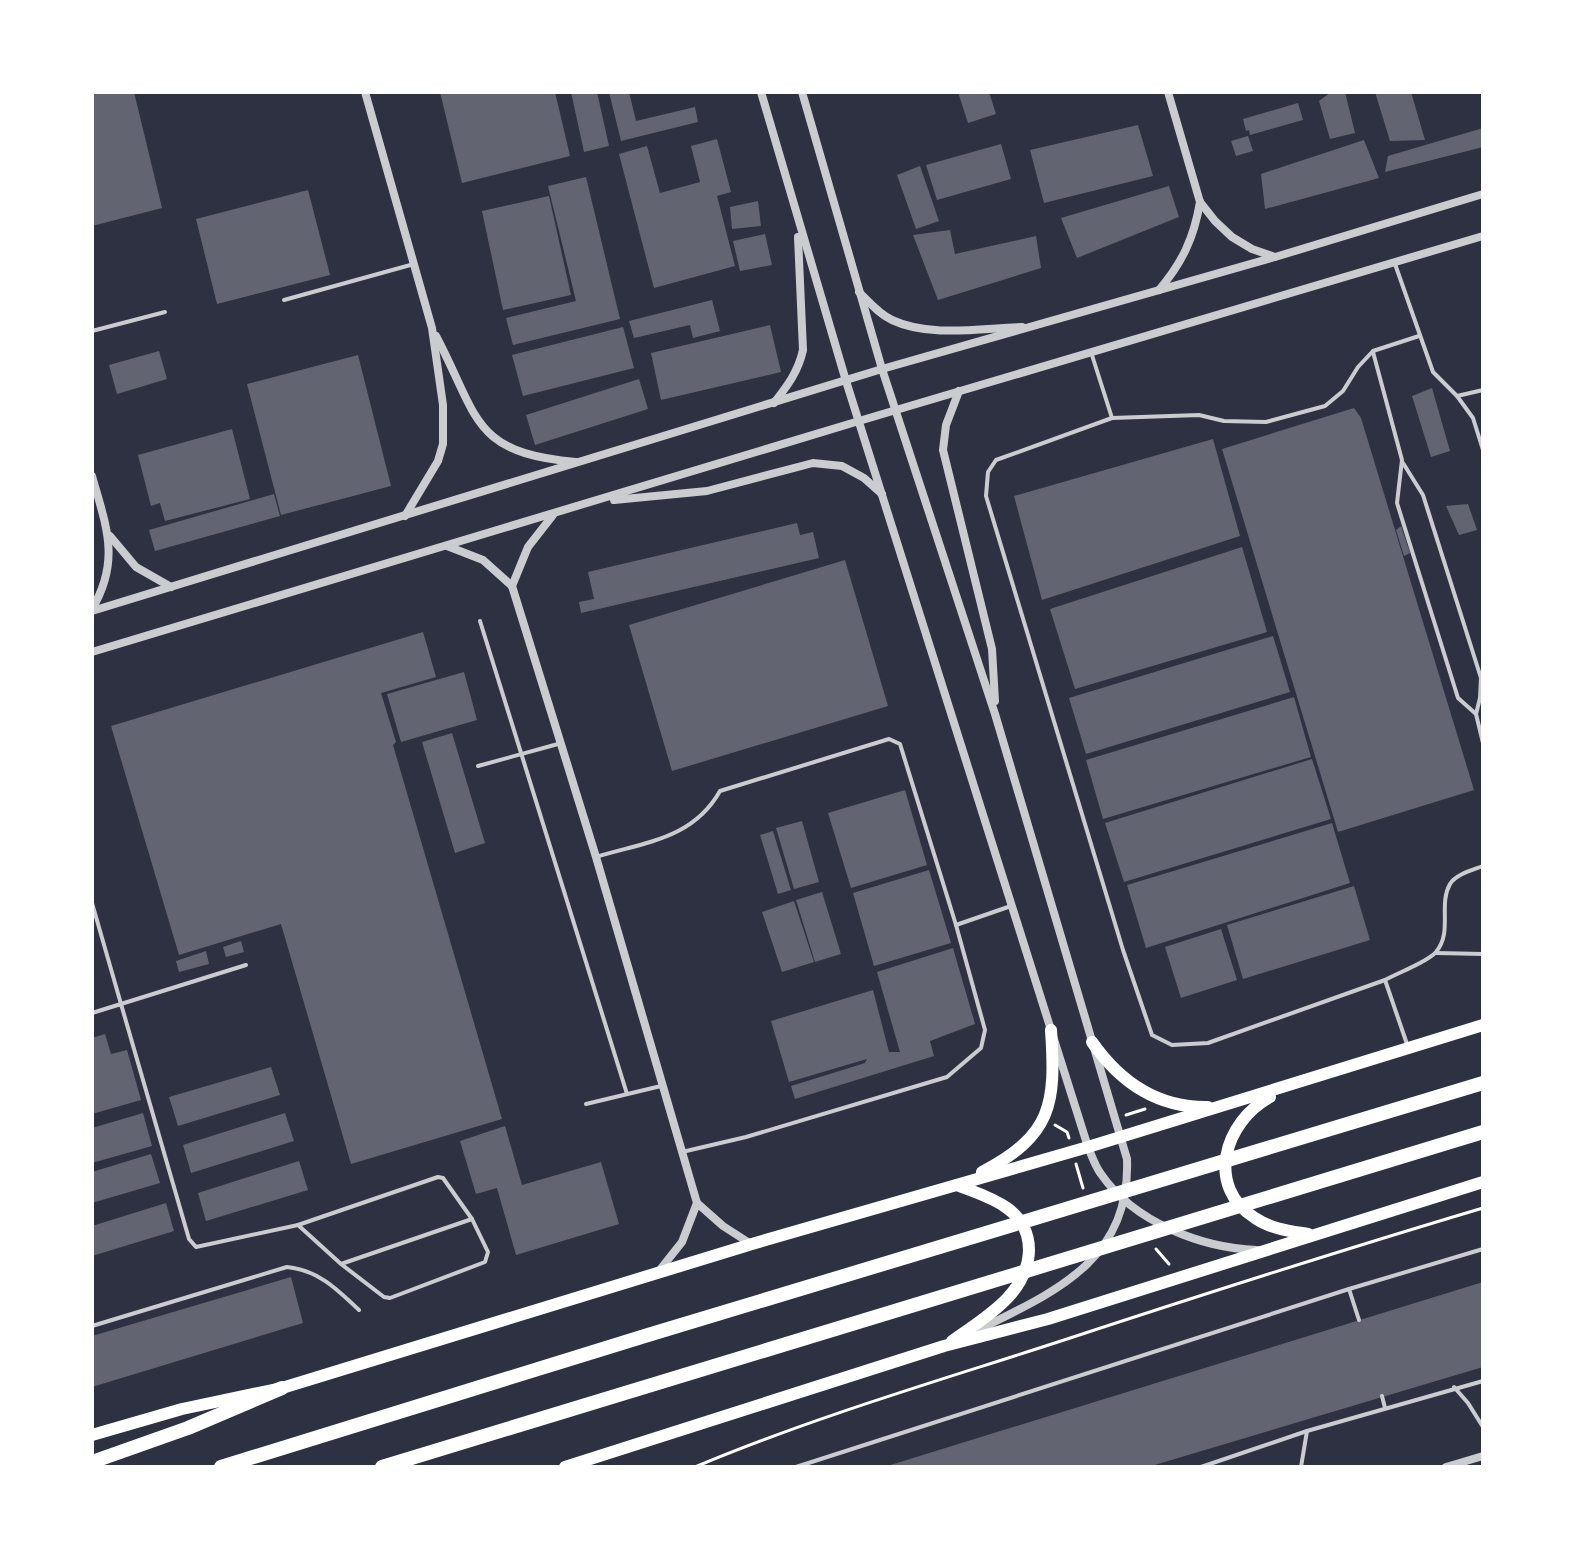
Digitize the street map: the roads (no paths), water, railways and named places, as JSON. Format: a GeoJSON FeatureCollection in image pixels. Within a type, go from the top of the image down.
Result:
{"type":"FeatureCollection","features":[{"type":"Feature","properties":{"kind":"highway"},"geometry":{"type":"LineString","coordinates":[[221,1467],[632,1339],[1483,1083]]}},
{"type":"Feature","properties":{"kind":"highway"},"geometry":{"type":"LineString","coordinates":[[382,1467],[1483,1132]]}},
{"type":"Feature","properties":{"kind":"highway"},"geometry":{"type":"LineString","coordinates":[[92,1462],[188,1428],[282,1388]]}},
{"type":"Feature","properties":{"kind":"main road"},"geometry":{"type":"LineString","coordinates":[[92,1435],[182,1409],[282,1388],[752,1244],[1088,1147],[1483,1025]]}},
{"type":"Feature","properties":{"kind":"main road"},"geometry":{"type":"LineString","coordinates":[[957,1185],[1020,1150],[1044,1119],[1054,1075],[1051,1030]]}},
{"type":"Feature","properties":{"kind":"main road"},"geometry":{"type":"LineString","coordinates":[[1092,1042],[1104,1060],[1137,1088],[1176,1104],[1219,1107]]}},
{"type":"Feature","properties":{"kind":"main road"},"geometry":{"type":"LineString","coordinates":[[1294,1084],[1262,1101],[1241,1120],[1232,1133],[1226,1164],[1234,1194],[1253,1218],[1267,1225],[1312,1235]]}},
{"type":"Feature","properties":{"kind":"main road"},"geometry":{"type":"LineString","coordinates":[[565,1467],[944,1346],[1048,1319],[1483,1182]]}},
{"type":"Feature","properties":{"kind":"main road"},"geometry":{"type":"LineString","coordinates":[[944,1346],[992,1313],[1012,1294],[1022,1278],[1029,1257],[1029,1243],[1019,1219],[998,1202],[957,1185]]}},
{"type":"Feature","properties":{"kind":"street"},"geometry":{"type":"LineString","coordinates":[[365,92],[432,328],[443,405],[443,444],[438,461],[405,516]]}},
{"type":"Feature","properties":{"kind":"street"},"geometry":{"type":"LineString","coordinates":[[761,92],[846,381],[1088,1147],[1099,1172],[1112,1188],[1148,1217],[1194,1239],[1231,1249],[1266,1250]]}},
{"type":"Feature","properties":{"kind":"street"},"geometry":{"type":"LineString","coordinates":[[802,92],[858,291],[995,714],[1127,1159],[1125,1199],[1108,1239],[1076,1276],[1051,1293],[944,1346]]}},
{"type":"Feature","properties":{"kind":"street"},"geometry":{"type":"LineString","coordinates":[[1168,92],[1200,202],[1232,237],[1252,249],[1275,257]]}},
{"type":"Feature","properties":{"kind":"street"},"geometry":{"type":"LineString","coordinates":[[92,610],[882,369],[1483,194]]}},
{"type":"Feature","properties":{"kind":"street"},"geometry":{"type":"LineString","coordinates":[[1158,290],[1187,250],[1196,227],[1200,202]]}},
{"type":"Feature","properties":{"kind":"street"},"geometry":{"type":"LineString","coordinates":[[772,405],[790,383],[799,367],[803,350],[797,220]]}},
{"type":"Feature","properties":{"kind":"street"},"geometry":{"type":"LineString","coordinates":[[92,652],[1483,236]]}},
{"type":"Feature","properties":{"kind":"street"},"geometry":{"type":"LineString","coordinates":[[858,291],[890,319],[905,325],[950,329],[1035,326]]}},
{"type":"Feature","properties":{"kind":"street"},"geometry":{"type":"LineString","coordinates":[[432,328],[477,420],[489,436],[525,455],[581,463]]}},
{"type":"Feature","properties":{"kind":"street"},"geometry":{"type":"LineString","coordinates":[[959,391],[946,425],[943,450],[992,649],[995,714]]}},
{"type":"Feature","properties":{"kind":"street"},"geometry":{"type":"LineString","coordinates":[[597,501],[707,491],[813,463],[842,466],[864,478],[882,494]]}},
{"type":"Feature","properties":{"kind":"street"},"geometry":{"type":"LineString","coordinates":[[92,476],[109,535],[108,575],[92,610]]}},
{"type":"Feature","properties":{"kind":"street"},"geometry":{"type":"LineString","coordinates":[[512,586],[528,547],[553,514]]}},
{"type":"Feature","properties":{"kind":"street"},"geometry":{"type":"LineString","coordinates":[[109,535],[136,567],[171,587]]}},
{"type":"Feature","properties":{"kind":"street"},"geometry":{"type":"LineString","coordinates":[[446,546],[483,560],[512,586],[596,857],[697,1203],[723,1226],[752,1244]]}},
{"type":"Feature","properties":{"kind":"street"},"geometry":{"type":"LineString","coordinates":[[656,1274],[682,1242],[697,1203]]}},
{"type":"Feature","properties":{"kind":"street"},"geometry":{"type":"LineString","coordinates":[[1446,1467],[1483,1456]]}},
{"type":"Feature","properties":{"kind":"lane"},"geometry":{"type":"LineString","coordinates":[[1395,263],[1433,372],[1473,418],[1483,450]]}},
{"type":"Feature","properties":{"kind":"lane"},"geometry":{"type":"LineString","coordinates":[[284,300],[414,264]]}},
{"type":"Feature","properties":{"kind":"lane"},"geometry":{"type":"LineString","coordinates":[[92,331],[165,312]]}},
{"type":"Feature","properties":{"kind":"lane"},"geometry":{"type":"LineString","coordinates":[[1419,336],[1373,351],[1343,391],[1325,406],[1266,422],[1224,421],[1199,415],[1112,418],[996,460],[988,472],[986,496],[1123,950],[1152,1035],[1172,1045],[1208,1043],[1385,980],[1436,953],[1483,954]]}},
{"type":"Feature","properties":{"kind":"lane"},"geometry":{"type":"LineString","coordinates":[[1373,351],[1402,460],[1423,495],[1481,678],[1476,714],[1483,743]]}},
{"type":"Feature","properties":{"kind":"lane"},"geometry":{"type":"LineString","coordinates":[[1091,352],[1112,418]]}},
{"type":"Feature","properties":{"kind":"lane"},"geometry":{"type":"LineString","coordinates":[[1457,396],[1483,390]]}},
{"type":"Feature","properties":{"kind":"lane"},"geometry":{"type":"LineString","coordinates":[[1402,460],[1397,503],[1458,698],[1476,714]]}},
{"type":"Feature","properties":{"kind":"lane"},"geometry":{"type":"LineString","coordinates":[[480,621],[627,1094]]}},
{"type":"Feature","properties":{"kind":"lane"},"geometry":{"type":"LineString","coordinates":[[596,857],[689,828],[709,810],[720,791],[889,739],[900,744],[956,925],[985,1030],[981,1048],[947,1077],[746,1137],[682,1152]]}},
{"type":"Feature","properties":{"kind":"lane"},"geometry":{"type":"LineString","coordinates":[[478,766],[561,743]]}},
{"type":"Feature","properties":{"kind":"lane"},"geometry":{"type":"LineString","coordinates":[[1436,953],[1446,927],[1446,901],[1450,884],[1459,876],[1483,866]]}},
{"type":"Feature","properties":{"kind":"lane"},"geometry":{"type":"LineString","coordinates":[[92,903],[189,1239],[196,1247],[298,1225],[438,1177],[443,1178],[472,1219],[488,1252],[485,1262],[395,1296],[384,1297],[298,1225]]}},
{"type":"Feature","properties":{"kind":"lane"},"geometry":{"type":"LineString","coordinates":[[956,925],[1012,905]]}},
{"type":"Feature","properties":{"kind":"lane"},"geometry":{"type":"LineString","coordinates":[[92,1013],[246,965]]}},
{"type":"Feature","properties":{"kind":"lane"},"geometry":{"type":"LineString","coordinates":[[1385,980],[1409,1048]]}},
{"type":"Feature","properties":{"kind":"lane"},"geometry":{"type":"LineString","coordinates":[[586,1104],[663,1086]]}},
{"type":"Feature","properties":{"kind":"lane"},"geometry":{"type":"LineString","coordinates":[[341,1264],[472,1219]]}},
{"type":"Feature","properties":{"kind":"lane"},"geometry":{"type":"LineString","coordinates":[[796,1467],[1349,1289],[1483,1249]]}},
{"type":"Feature","properties":{"kind":"lane"},"geometry":{"type":"LineString","coordinates":[[92,1326],[287,1267],[304,1268],[326,1280],[359,1310]]}},
{"type":"Feature","properties":{"kind":"lane"},"geometry":{"type":"LineString","coordinates":[[1349,1289],[1359,1320]]}},
{"type":"Feature","properties":{"kind":"lane"},"geometry":{"type":"LineString","coordinates":[[1201,1467],[1307,1431],[1483,1381]]}},
{"type":"Feature","properties":{"kind":"lane"},"geometry":{"type":"LineString","coordinates":[[1454,1387],[1483,1427]]}},
{"type":"Feature","properties":{"kind":"lane"},"geometry":{"type":"LineString","coordinates":[[1382,1396],[1385,1408]]}},
{"type":"Feature","properties":{"kind":"lane"},"geometry":{"type":"LineString","coordinates":[[1301,1467],[1307,1431]]}}]}
